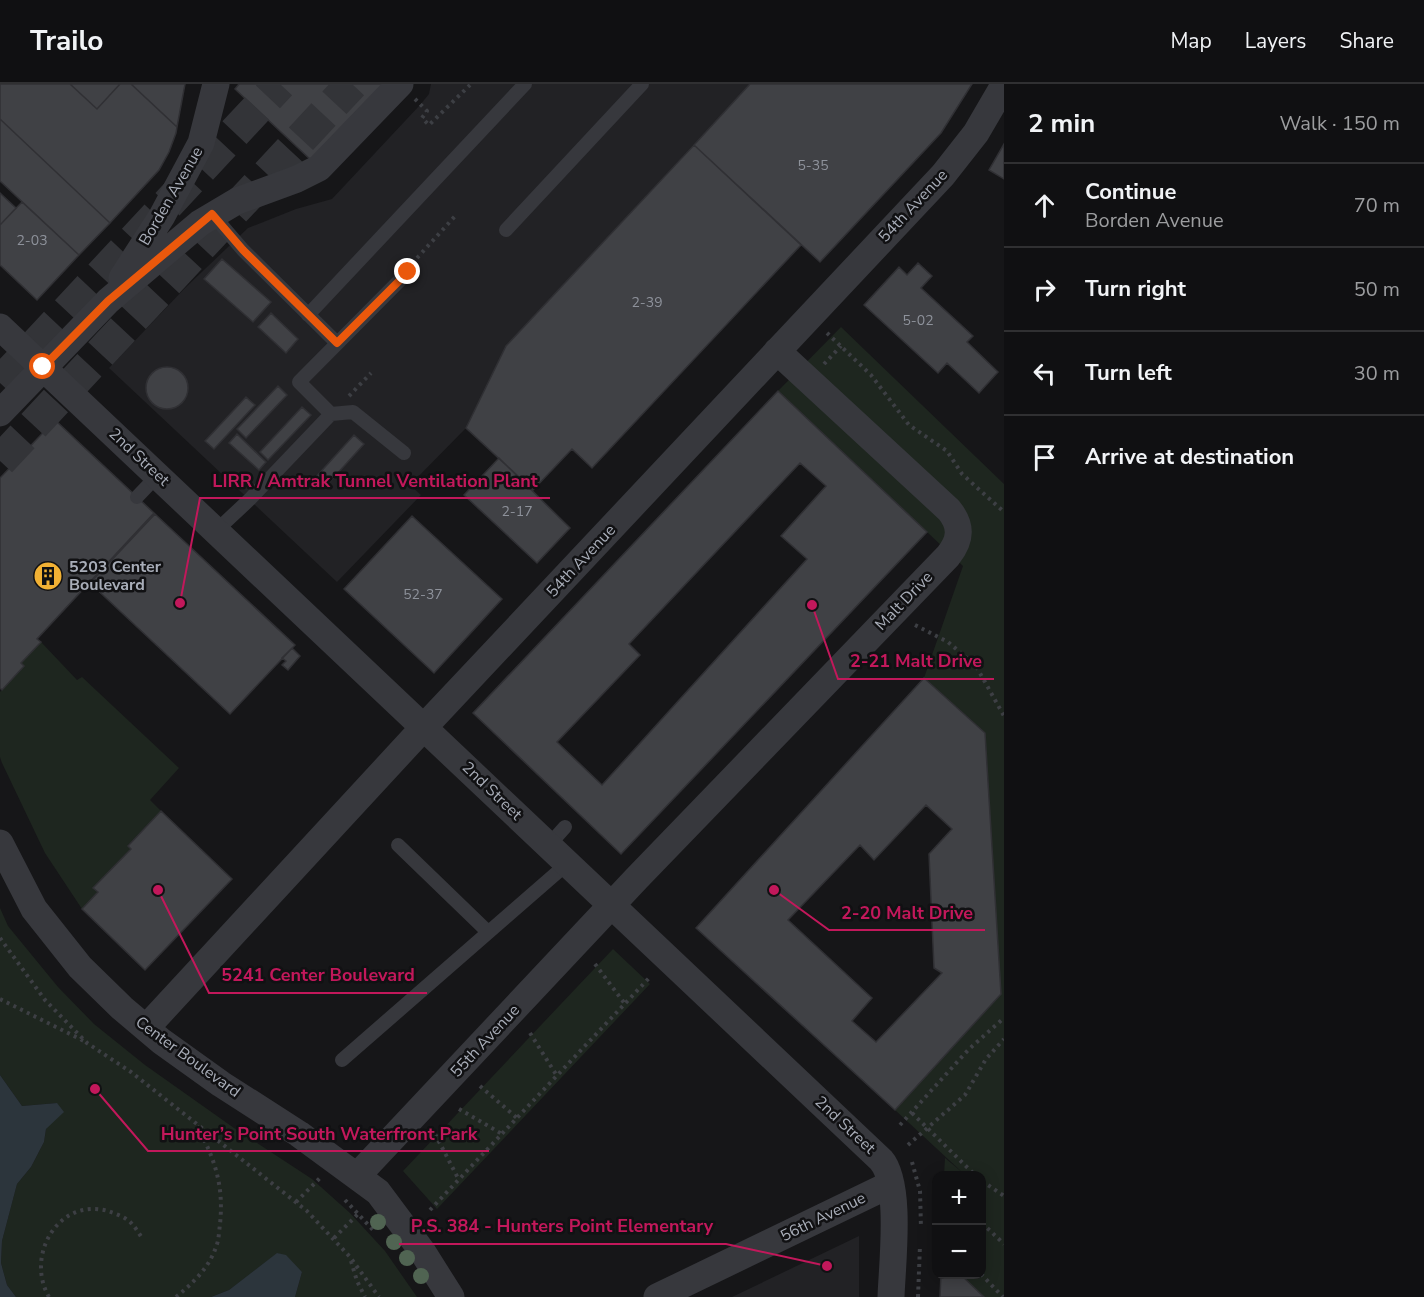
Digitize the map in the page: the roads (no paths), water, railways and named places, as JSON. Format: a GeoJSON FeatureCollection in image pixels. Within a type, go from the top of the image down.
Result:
{"type":"FeatureCollection","features":[{"type":"Feature","properties":{"kind":"street","name":"Borden Avenue"},"geometry":{"type":"LineString","coordinates":[[108,301],[187,173],[206,130],[216,84]]}},
{"type":"Feature","properties":{"kind":"street","name":"54th Avenue"},"geometry":{"type":"LineString","coordinates":[[146,1028],[425,726],[953,163],[976,133],[1004,84]]}},
{"type":"Feature","properties":{"kind":"street","name":"Borden Avenue"},"geometry":{"type":"LineString","coordinates":[[0,413],[108,301],[212,214],[245,197],[297,179],[319,168],[399,85]]}},
{"type":"Feature","properties":{"kind":"street","name":"2nd Street"},"geometry":{"type":"LineString","coordinates":[[0,327],[425,726],[561,845],[612,906],[884,1163],[891,1184],[894,1204],[891,1297]]}},
{"type":"Feature","properties":{"kind":"street","name":"Malt Drive"},"geometry":{"type":"LineString","coordinates":[[612,906],[948,556],[957,542],[959,530],[957,520],[949,510],[777,351]]}},
{"type":"Feature","properties":{"kind":"street","name":"Center Boulevard"},"geometry":{"type":"LineString","coordinates":[[0,843],[34,909],[59,943],[95,982],[146,1028],[221,1084],[299,1134],[378,1192],[422,1251],[451,1297]]}},
{"type":"Feature","properties":{"kind":"street","name":"55th Avenue"},"geometry":{"type":"LineString","coordinates":[[357,1176],[612,906]]}},
{"type":"Feature","properties":{"kind":"street","name":"56th Avenue"},"geometry":{"type":"LineString","coordinates":[[657,1297],[891,1184]]}},
{"type":"Feature","properties":{"kind":"lane"},"geometry":{"type":"LineString","coordinates":[[308,315],[525,84]]}},
{"type":"Feature","properties":{"kind":"lane"},"geometry":{"type":"LineString","coordinates":[[506,230],[642,84]]}},
{"type":"Feature","properties":{"kind":"lane"},"geometry":{"type":"LineString","coordinates":[[212,214],[243,250],[337,343]]}},
{"type":"Feature","properties":{"kind":"lane"},"geometry":{"type":"LineString","coordinates":[[332,414],[299,382],[408,272]]}},
{"type":"Feature","properties":{"kind":"lane"},"geometry":{"type":"LineString","coordinates":[[217,530],[250,500],[332,414],[353,411],[404,453]]}},
{"type":"Feature","properties":{"kind":"lane"},"geometry":{"type":"LineString","coordinates":[[137,497],[158,475]]}},
{"type":"Feature","properties":{"kind":"lane"},"geometry":{"type":"LineString","coordinates":[[398,845],[488,932]]}},
{"type":"Feature","properties":{"kind":"lane"},"geometry":{"type":"LineString","coordinates":[[342,1060],[488,932],[561,845]]}},
{"type":"Feature","properties":{"kind":"tunnel"},"geometry":{"type":"LineString","coordinates":[[0,383],[280,84]]}},
{"type":"Feature","properties":{"kind":"tunnel"},"geometry":{"type":"LineString","coordinates":[[0,461],[352,84]]}},
{"type":"Feature","properties":{"kind":"place","name":"5203 Center Boulevard"},"geometry":{"type":"Point","coordinates":[48,576]}},
{"type":"Feature","properties":{"kind":"place","name":"LIRR / Amtrak Tunnel Ventilation Plant"},"geometry":{"type":"Point","coordinates":[180,603]}},
{"type":"Feature","properties":{"kind":"place","name":"2-21 Malt Drive"},"geometry":{"type":"Point","coordinates":[812,605]}},
{"type":"Feature","properties":{"kind":"place","name":"5241 Center Boulevard"},"geometry":{"type":"Point","coordinates":[158,890]}},
{"type":"Feature","properties":{"kind":"place","name":"2-20 Malt Drive"},"geometry":{"type":"Point","coordinates":[774,890]}},
{"type":"Feature","properties":{"kind":"place","name":"Hunter’s Point South Waterfront Park"},"geometry":{"type":"Point","coordinates":[95,1089]}},
{"type":"Feature","properties":{"kind":"place","name":"P.S. 384 - Hunters Point Elementary"},"geometry":{"type":"Point","coordinates":[827,1266]}}]}
